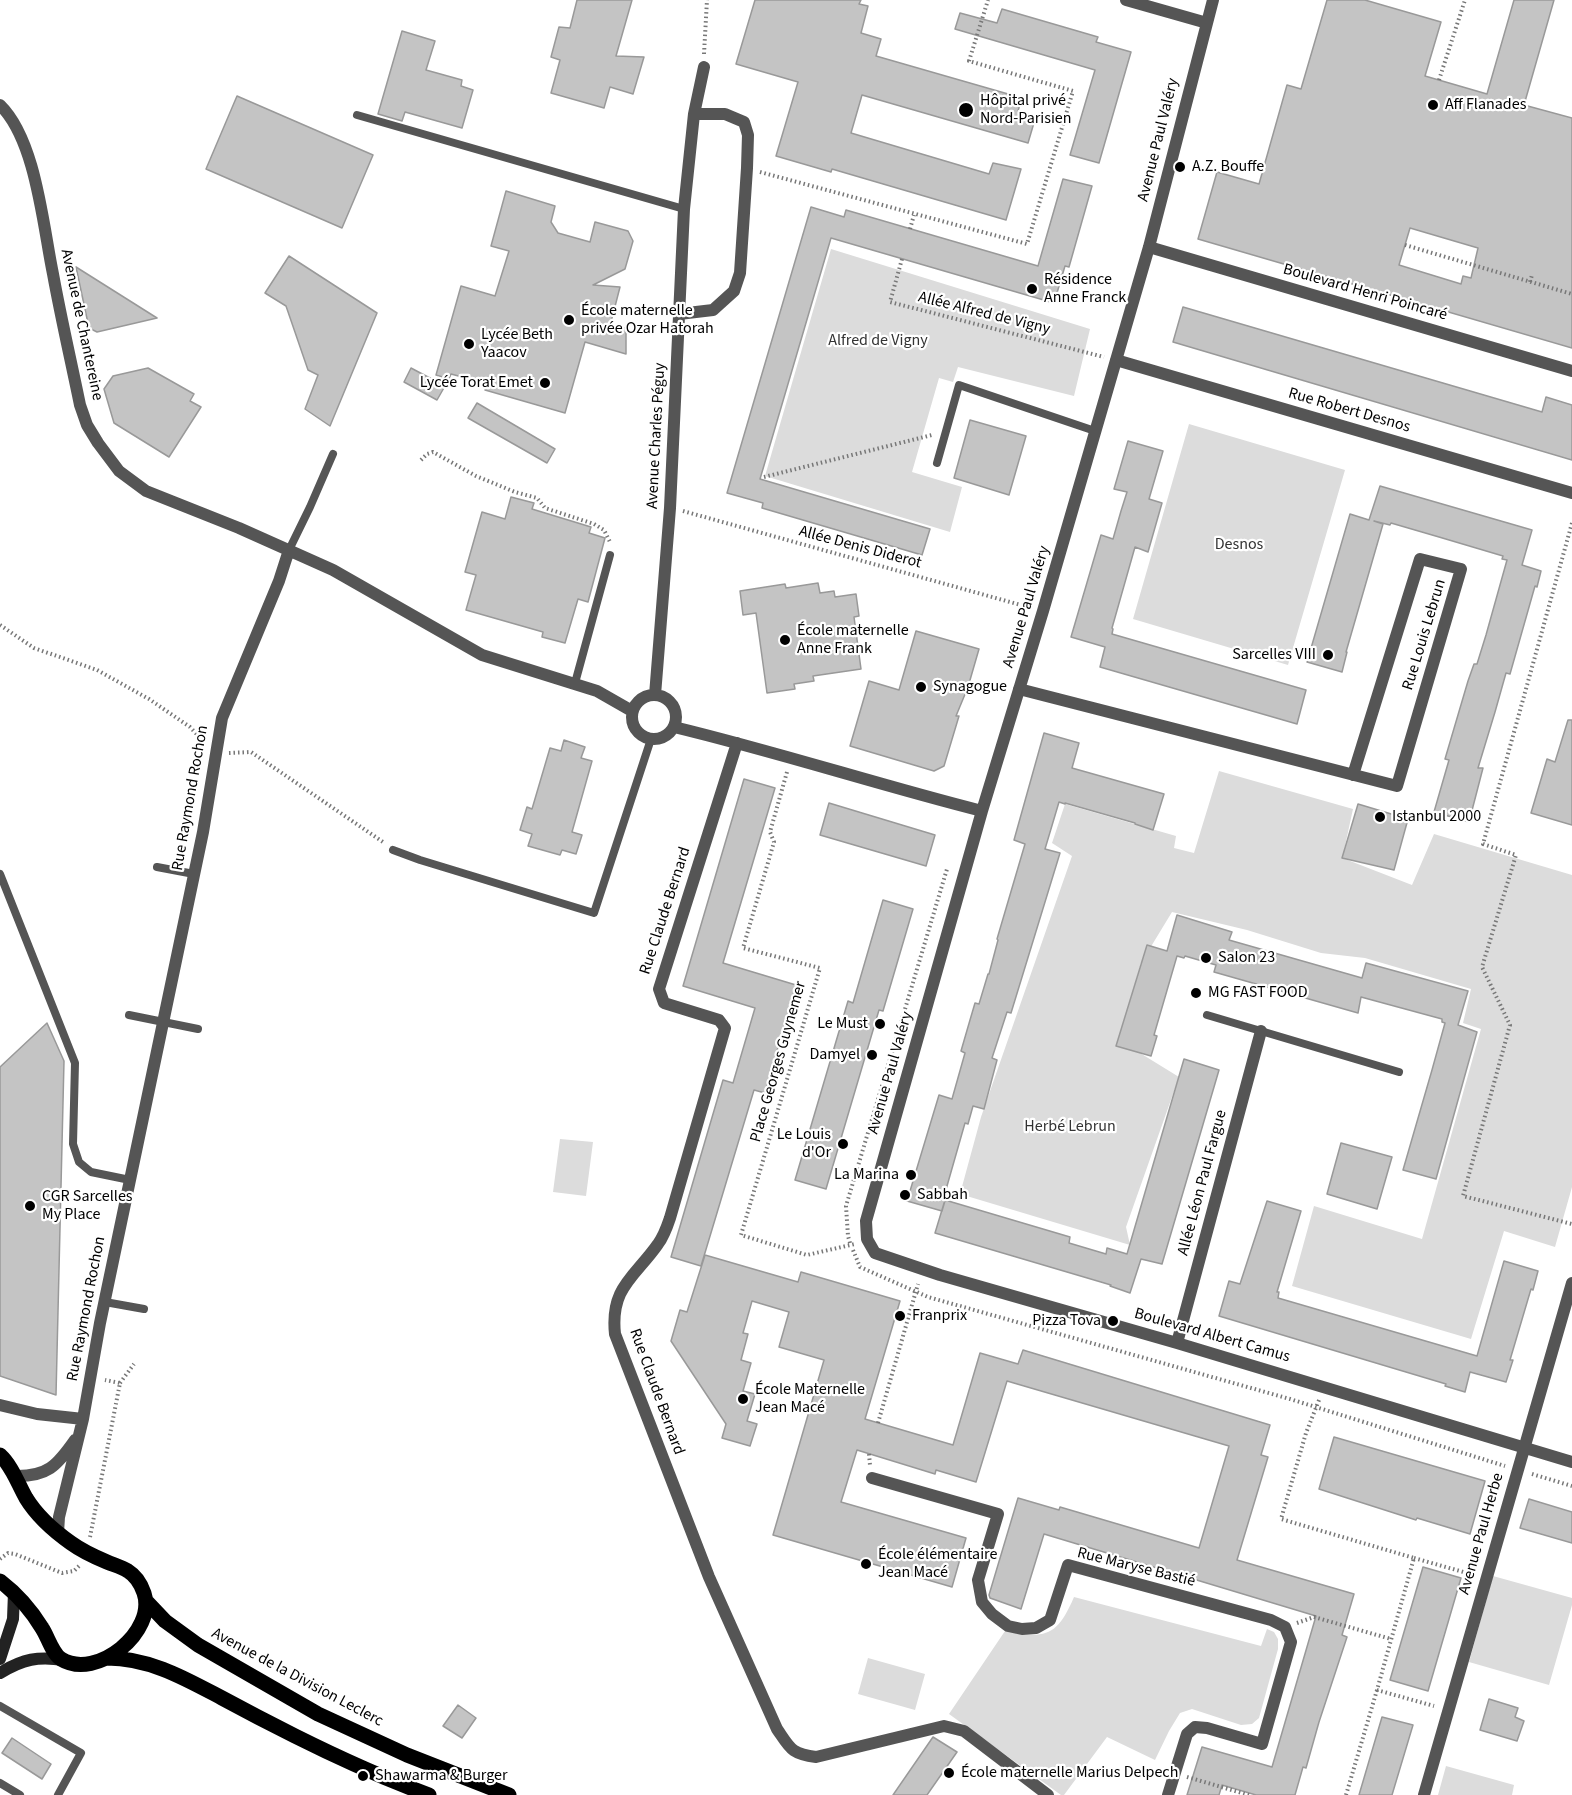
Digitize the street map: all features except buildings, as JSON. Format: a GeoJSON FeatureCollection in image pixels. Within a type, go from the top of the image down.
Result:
{"type":"FeatureCollection","features":[{"type":"Feature","properties":{"kind":"main road","name":"Avenue de la Division Leclerc"},"geometry":{"type":"LineString","coordinates":[[0,1455],[31,1505],[58,1533],[87,1553],[128,1570],[135,1576],[146,1601],[165,1621],[198,1645],[318,1714],[407,1755],[509,1795]]}},
{"type":"Feature","properties":{"kind":"main road"},"geometry":{"type":"LineString","coordinates":[[0,1581],[14,1592],[38,1621],[57,1655],[64,1660]]}},
{"type":"Feature","properties":{"kind":"main road"},"geometry":{"type":"LineString","coordinates":[[0,1659],[11,1627],[14,1592]]}},
{"type":"Feature","properties":{"kind":"main road"},"geometry":{"type":"LineString","coordinates":[[0,1673],[30,1659],[48,1658],[88,1664],[107,1658],[118,1651],[135,1634],[140,1626],[146,1601]]}},
{"type":"Feature","properties":{"kind":"main road"},"geometry":{"type":"LineString","coordinates":[[107,1658],[122,1658],[153,1664],[356,1765],[429,1795]]}},
{"type":"Feature","properties":{"kind":"street"},"geometry":{"type":"LineString","coordinates":[[1126,0],[1206,23]]}},
{"type":"Feature","properties":{"kind":"street","name":"Avenue Paul Valéry"},"geometry":{"type":"LineString","coordinates":[[867,1239],[866,1221],[982,811],[1149,247],[1213,0]]}},
{"type":"Feature","properties":{"kind":"street","name":"Avenue Charles Péguy"},"geometry":{"type":"LineString","coordinates":[[654,695],[670,507],[684,209],[694,114],[704,67]]}},
{"type":"Feature","properties":{"kind":"street","name":"Avenue de Chantereine"},"geometry":{"type":"LineString","coordinates":[[0,105],[20,136],[30,162],[40,201],[52,273],[80,405],[87,425],[98,443],[119,471],[146,491],[289,550]]}},
{"type":"Feature","properties":{"kind":"street"},"geometry":{"type":"LineString","coordinates":[[679,314],[713,310],[734,291],[740,273],[748,135],[744,122],[725,114],[694,114]]}},
{"type":"Feature","properties":{"kind":"street","name":"Boulevard Henri Poincaré"},"geometry":{"type":"LineString","coordinates":[[1149,247],[1572,371]]}},
{"type":"Feature","properties":{"kind":"street","name":"Rue Robert Desnos"},"geometry":{"type":"LineString","coordinates":[[1116,360],[1572,493]]}},
{"type":"Feature","properties":{"kind":"street"},"geometry":{"type":"LineString","coordinates":[[289,550],[333,570],[482,655],[597,691],[632,711]]}},
{"type":"Feature","properties":{"kind":"street","name":"Rue Raymond Rochon"},"geometry":{"type":"LineString","coordinates":[[58,1533],[59,1517],[83,1419],[194,874],[222,717],[279,581],[289,550]]}},
{"type":"Feature","properties":{"kind":"street","name":"Rue Louis Lebrun"},"geometry":{"type":"LineString","coordinates":[[1019,689],[1353,775],[1397,786],[1461,569],[1420,559],[1353,775]]}},
{"type":"Feature","properties":{"kind":"street"},"geometry":{"type":"LineString","coordinates":[[654,695],[662,696],[673,706],[676,720],[674,728],[664,737],[651,739],[643,737],[633,726],[632,711],[640,699],[654,695]]}},
{"type":"Feature","properties":{"kind":"street"},"geometry":{"type":"LineString","coordinates":[[674,728],[737,742],[982,811]]}},
{"type":"Feature","properties":{"kind":"street","name":"Rue Claude Bernard"},"geometry":{"type":"LineString","coordinates":[[737,742],[659,989],[664,1003],[719,1020],[724,1028],[670,1218],[660,1241],[621,1291],[615,1306],[615,1334],[709,1577],[777,1729],[790,1748],[801,1755],[816,1757],[944,1726],[955,1728],[964,1731],[1048,1795]]}},
{"type":"Feature","properties":{"kind":"street","name":"Allée Léon Paul Fargue"},"geometry":{"type":"LineString","coordinates":[[1177,1343],[1262,1031]]}},
{"type":"Feature","properties":{"kind":"street","name":"Boulevard Albert Camus"},"geometry":{"type":"LineString","coordinates":[[867,1239],[875,1253],[923,1269],[1572,1462]]}},
{"type":"Feature","properties":{"kind":"street","name":"Avenue Paul Herbe"},"geometry":{"type":"LineString","coordinates":[[1424,1795],[1572,1283]]}},
{"type":"Feature","properties":{"kind":"street"},"geometry":{"type":"LineString","coordinates":[[0,1405],[37,1414],[83,1419]]}},
{"type":"Feature","properties":{"kind":"street","name":"Rue Raymond Rochon"},"geometry":{"type":"LineString","coordinates":[[14,1476],[37,1475],[55,1465],[79,1434]]}},
{"type":"Feature","properties":{"kind":"street","name":"Rue Maryse Bastié"},"geometry":{"type":"LineString","coordinates":[[872,1478],[998,1514],[978,1580],[982,1602],[992,1614],[1008,1626],[1022,1629],[1036,1628],[1050,1620],[1068,1565],[1271,1620],[1285,1627]]}},
{"type":"Feature","properties":{"kind":"street"},"geometry":{"type":"LineString","coordinates":[[1168,1795],[1187,1734],[1195,1727],[1207,1728],[1262,1744],[1291,1642],[1285,1627]]}},
{"type":"Feature","properties":{"kind":"lane"},"geometry":{"type":"LineString","coordinates":[[357,115],[684,209]]}},
{"type":"Feature","properties":{"kind":"lane"},"geometry":{"type":"LineString","coordinates":[[937,464],[958,384],[1095,431]]}},
{"type":"Feature","properties":{"kind":"lane"},"geometry":{"type":"LineString","coordinates":[[289,550],[333,454]]}},
{"type":"Feature","properties":{"kind":"lane"},"geometry":{"type":"LineString","coordinates":[[574,683],[610,555]]}},
{"type":"Feature","properties":{"kind":"lane"},"geometry":{"type":"LineString","coordinates":[[393,850],[594,913],[651,739]]}},
{"type":"Feature","properties":{"kind":"lane"},"geometry":{"type":"LineString","coordinates":[[157,867],[194,874]]}},
{"type":"Feature","properties":{"kind":"lane"},"geometry":{"type":"LineString","coordinates":[[0,874],[75,1063],[73,1144],[79,1162],[92,1172],[130,1180]]}},
{"type":"Feature","properties":{"kind":"lane"},"geometry":{"type":"LineString","coordinates":[[129,1015],[198,1029]]}},
{"type":"Feature","properties":{"kind":"lane"},"geometry":{"type":"LineString","coordinates":[[1207,1015],[1398,1072]]}},
{"type":"Feature","properties":{"kind":"lane"},"geometry":{"type":"LineString","coordinates":[[105,1302],[144,1309]]}},
{"type":"Feature","properties":{"kind":"lane"},"geometry":{"type":"LineString","coordinates":[[0,1706],[81,1753],[58,1795]]}},
{"type":"Feature","properties":{"kind":"lane"},"geometry":{"type":"LineString","coordinates":[[0,1783],[20,1795]]}},
{"type":"Feature","properties":{"kind":"path"},"geometry":{"type":"LineString","coordinates":[[704,67],[708,0]]}},
{"type":"Feature","properties":{"kind":"path"},"geometry":{"type":"LineString","coordinates":[[747,168],[1027,244],[1073,91],[969,61],[988,0]]}},
{"type":"Feature","properties":{"kind":"path"},"geometry":{"type":"LineString","coordinates":[[1439,80],[1465,0]]}},
{"type":"Feature","properties":{"kind":"path"},"geometry":{"type":"LineString","coordinates":[[910,229],[914,215]]}},
{"type":"Feature","properties":{"kind":"path"},"geometry":{"type":"LineString","coordinates":[[1405,245],[1572,294]]}},
{"type":"Feature","properties":{"kind":"path","name":"Allée Alfred de Vigny"},"geometry":{"type":"LineString","coordinates":[[902,259],[890,302],[1116,360]]}},
{"type":"Feature","properties":{"kind":"path"},"geometry":{"type":"LineString","coordinates":[[1530,282],[1532,275]]}},
{"type":"Feature","properties":{"kind":"path"},"geometry":{"type":"LineString","coordinates":[[764,477],[945,432]]}},
{"type":"Feature","properties":{"kind":"path"},"geometry":{"type":"LineString","coordinates":[[421,460],[433,452],[476,476],[515,492],[537,498],[545,508],[594,524],[604,530],[610,540],[610,555]]}},
{"type":"Feature","properties":{"kind":"path","name":"Allée Denis Diderot"},"geometry":{"type":"LineString","coordinates":[[670,507],[1043,611]]}},
{"type":"Feature","properties":{"kind":"path"},"geometry":{"type":"LineString","coordinates":[[1572,523],[1483,844],[1516,855],[1482,968],[1510,1025],[1463,1196],[1572,1224]]}},
{"type":"Feature","properties":{"kind":"path"},"geometry":{"type":"LineString","coordinates":[[0,625],[34,648],[97,670],[149,699],[190,727],[216,754],[251,752],[393,850]]}},
{"type":"Feature","properties":{"kind":"path","name":"Place Georges Guynemer"},"geometry":{"type":"LineString","coordinates":[[791,757],[770,832],[774,842],[743,948],[819,968],[741,1235],[807,1255],[851,1246],[867,1239]]}},
{"type":"Feature","properties":{"kind":"path"},"geometry":{"type":"LineString","coordinates":[[949,864],[846,1206],[848,1236],[860,1267],[928,1297],[1317,1408],[1572,1486]]}},
{"type":"Feature","properties":{"kind":"path"},"geometry":{"type":"LineString","coordinates":[[878,1423],[923,1269]]}},
{"type":"Feature","properties":{"kind":"path"},"geometry":{"type":"LineString","coordinates":[[0,1559],[8,1553],[15,1554],[62,1573],[70,1573],[76,1569],[87,1553],[120,1383],[134,1364]]}},
{"type":"Feature","properties":{"kind":"path"},"geometry":{"type":"LineString","coordinates":[[90,1377],[120,1383]]}},
{"type":"Feature","properties":{"kind":"path"},"geometry":{"type":"LineString","coordinates":[[1324,1387],[1306,1433],[1281,1520],[1487,1579]]}},
{"type":"Feature","properties":{"kind":"path"},"geometry":{"type":"LineString","coordinates":[[1346,1795],[1414,1558]]}},
{"type":"Feature","properties":{"kind":"path"},"geometry":{"type":"LineString","coordinates":[[1285,1627],[1314,1617],[1391,1639]]}},
{"type":"Feature","properties":{"kind":"path"},"geometry":{"type":"LineString","coordinates":[[1377,1690],[1449,1711]]}},
{"type":"Feature","properties":{"kind":"path"},"geometry":{"type":"LineString","coordinates":[[1175,1773],[1249,1795]]}},
{"type":"Feature","properties":{"kind":"green space","name":"Alfred de Vigny"},"geometry":{"type":"Polygon","coordinates":[[[831,249],[1090,329],[1074,396],[958,367],[953,382],[939,378],[912,472],[962,487],[950,532],[765,476],[831,249]]]}},
{"type":"Feature","properties":{"kind":"green space","name":"Desnos"},"geometry":{"type":"Polygon","coordinates":[[[1189,424],[1345,470],[1288,665],[1133,619],[1189,424]]]}},
{"type":"Feature","properties":{"kind":"green space","name":"Herbé Lebrun"},"geometry":{"type":"Polygon","coordinates":[[[1219,771],[1353,809],[1343,855],[1345,859],[1412,885],[1434,834],[1572,875],[1572,1187],[1555,1247],[1504,1231],[1471,1339],[1292,1286],[1314,1206],[1422,1239],[1481,1029],[1463,1023],[1471,989],[1365,958],[1321,953],[1247,930],[1172,912],[1141,963],[1117,1045],[1140,1053],[1179,1077],[1126,1227],[1130,1245],[960,1194],[981,1117],[1072,856],[1052,843],[1065,804],[1176,836],[1174,848],[1194,853],[1219,771]]]}},
{"type":"Feature","properties":{"kind":"green space"},"geometry":{"type":"Polygon","coordinates":[[[560,1139],[593,1142],[586,1196],[553,1192],[560,1139]]]}},
{"type":"Feature","properties":{"kind":"green space"},"geometry":{"type":"Polygon","coordinates":[[[1493,1576],[1572,1598],[1549,1685],[1469,1662],[1493,1576]]]}},
{"type":"Feature","properties":{"kind":"green space"},"geometry":{"type":"Polygon","coordinates":[[[1074,1597],[1261,1646],[1267,1629],[1274,1632],[1278,1639],[1278,1649],[1259,1718],[1252,1724],[1241,1725],[1192,1709],[1180,1713],[1155,1760],[1107,1737],[1064,1795],[1061,1795],[949,1714],[1005,1631],[1030,1635],[1048,1632],[1062,1620],[1074,1597]]]}},
{"type":"Feature","properties":{"kind":"green space"},"geometry":{"type":"Polygon","coordinates":[[[868,1658],[925,1674],[915,1710],[858,1694],[868,1658]]]}},
{"type":"Feature","properties":{"kind":"green space"},"geometry":{"type":"Polygon","coordinates":[[[1446,1766],[1514,1785],[1512,1795],[1438,1795],[1446,1766]]]}},
{"type":"Feature","properties":{"kind":"place","name":"Aff Flanades"},"geometry":{"type":"Point","coordinates":[1433,105]}},
{"type":"Feature","properties":{"kind":"place","name":"Hôpital privé Nord-Parisien"},"geometry":{"type":"Point","coordinates":[966,110]}},
{"type":"Feature","properties":{"kind":"place","name":"A.Z. Bouffe"},"geometry":{"type":"Point","coordinates":[1180,167]}},
{"type":"Feature","properties":{"kind":"place","name":"Résidence Anne Franck"},"geometry":{"type":"Point","coordinates":[1032,289]}},
{"type":"Feature","properties":{"kind":"place","name":"École maternelle privée Ozar Hatorah"},"geometry":{"type":"Point","coordinates":[569,320]}},
{"type":"Feature","properties":{"kind":"place","name":"Lycée Beth Yaacov"},"geometry":{"type":"Point","coordinates":[469,344]}},
{"type":"Feature","properties":{"kind":"place","name":"Lycée Torat Emet"},"geometry":{"type":"Point","coordinates":[545,383]}},
{"type":"Feature","properties":{"kind":"place","name":"École maternelle Anne Frank"},"geometry":{"type":"Point","coordinates":[785,640]}},
{"type":"Feature","properties":{"kind":"place","name":"Sarcelles VIII"},"geometry":{"type":"Point","coordinates":[1328,655]}},
{"type":"Feature","properties":{"kind":"place","name":"Synagogue"},"geometry":{"type":"Point","coordinates":[921,687]}},
{"type":"Feature","properties":{"kind":"place","name":"Istanbul 2000"},"geometry":{"type":"Point","coordinates":[1380,817]}},
{"type":"Feature","properties":{"kind":"place","name":"Salon 23"},"geometry":{"type":"Point","coordinates":[1206,958]}},
{"type":"Feature","properties":{"kind":"place","name":"MG FAST FOOD"},"geometry":{"type":"Point","coordinates":[1196,993]}},
{"type":"Feature","properties":{"kind":"place","name":"Le Must"},"geometry":{"type":"Point","coordinates":[880,1024]}},
{"type":"Feature","properties":{"kind":"place","name":"Damyel"},"geometry":{"type":"Point","coordinates":[872,1055]}},
{"type":"Feature","properties":{"kind":"place","name":"Le Louis d'Or"},"geometry":{"type":"Point","coordinates":[843,1144]}},
{"type":"Feature","properties":{"kind":"place","name":"La Marina"},"geometry":{"type":"Point","coordinates":[911,1175]}},
{"type":"Feature","properties":{"kind":"place","name":"Sabbah"},"geometry":{"type":"Point","coordinates":[905,1195]}},
{"type":"Feature","properties":{"kind":"place","name":"CGR Sarcelles My Place"},"geometry":{"type":"Point","coordinates":[30,1206]}},
{"type":"Feature","properties":{"kind":"place","name":"Franprix"},"geometry":{"type":"Point","coordinates":[900,1316]}},
{"type":"Feature","properties":{"kind":"place","name":"Pizza Tova"},"geometry":{"type":"Point","coordinates":[1113,1321]}},
{"type":"Feature","properties":{"kind":"place","name":"École Maternelle Jean Macé"},"geometry":{"type":"Point","coordinates":[743,1399]}},
{"type":"Feature","properties":{"kind":"place","name":"École élémentaire Jean Macé"},"geometry":{"type":"Point","coordinates":[866,1564]}},
{"type":"Feature","properties":{"kind":"place","name":"École maternelle Marius Delpech"},"geometry":{"type":"Point","coordinates":[949,1773]}},
{"type":"Feature","properties":{"kind":"place","name":"Shawarma & Burger"},"geometry":{"type":"Point","coordinates":[363,1776]}}]}
